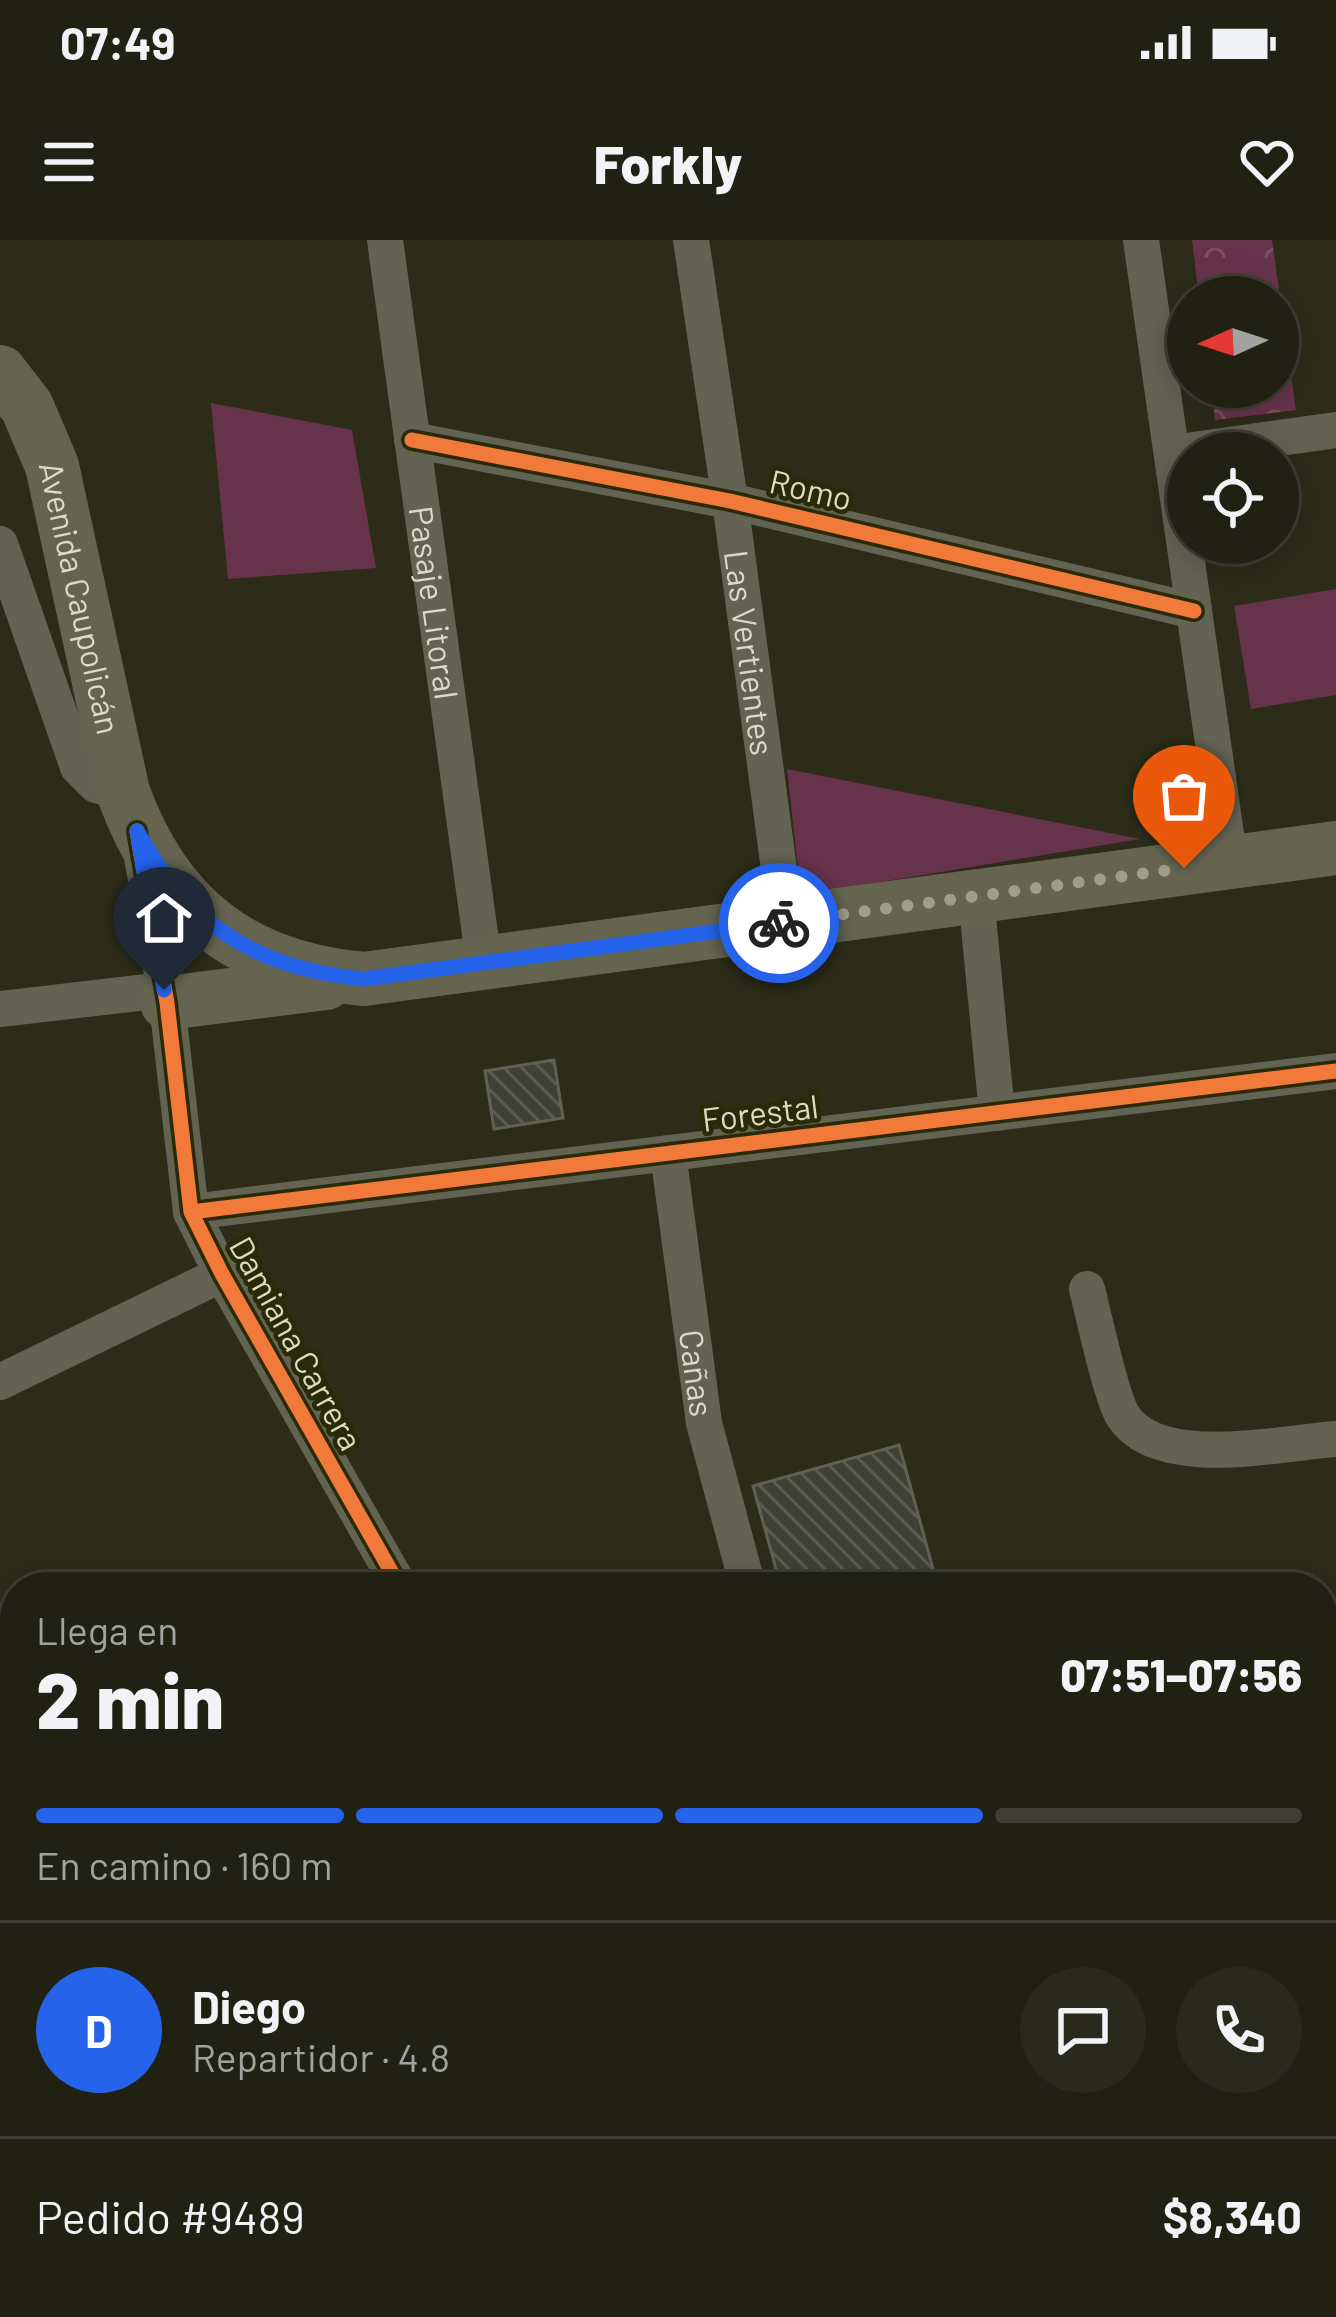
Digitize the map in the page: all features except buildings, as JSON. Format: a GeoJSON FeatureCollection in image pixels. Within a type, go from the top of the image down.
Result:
{"type":"FeatureCollection","features":[{"type":"Feature","properties":{"kind":"main road","name":"Avenida Caupolicán"},"geometry":{"type":"LineString","coordinates":[[0,372],[27,407],[52,466],[130,811],[172,887],[226,936],[292,967],[364,979]]}},
{"type":"Feature","properties":{"kind":"main road"},"geometry":{"type":"LineString","coordinates":[[166,997],[364,979],[1336,848]]}},
{"type":"Feature","properties":{"kind":"street","name":"Pasaje Litoral"},"geometry":{"type":"LineString","coordinates":[[385,240],[484,963]]}},
{"type":"Feature","properties":{"kind":"street","name":"Las Vertientes"},"geometry":{"type":"LineString","coordinates":[[691,240],[786,922]]}},
{"type":"Feature","properties":{"kind":"street"},"geometry":{"type":"LineString","coordinates":[[1141,240],[1169,432]]}},
{"type":"Feature","properties":{"kind":"street"},"geometry":{"type":"LineString","coordinates":[[1299,435],[1336,430]]}},
{"type":"Feature","properties":{"kind":"street","name":"Romo"},"geometry":{"type":"LineString","coordinates":[[412,440],[730,501],[1194,611]]}},
{"type":"Feature","properties":{"kind":"street"},"geometry":{"type":"LineString","coordinates":[[0,544],[77,767],[130,811]]}},
{"type":"Feature","properties":{"kind":"street"},"geometry":{"type":"LineString","coordinates":[[1187,564],[1230,862]]}},
{"type":"Feature","properties":{"kind":"street","name":"Damiana Carrera"},"geometry":{"type":"LineString","coordinates":[[130,811],[166,997],[191,1212],[391,1572]]}},
{"type":"Feature","properties":{"kind":"street"},"geometry":{"type":"LineString","coordinates":[[976,896],[997,1113]]}},
{"type":"Feature","properties":{"kind":"street"},"geometry":{"type":"LineString","coordinates":[[0,1009],[166,997]]}},
{"type":"Feature","properties":{"kind":"street","name":"Forestal"},"geometry":{"type":"LineString","coordinates":[[191,1212],[1336,1071]]}},
{"type":"Feature","properties":{"kind":"street","name":"Cañas"},"geometry":{"type":"LineString","coordinates":[[668,1153],[704,1423],[744,1572]]}},
{"type":"Feature","properties":{"kind":"street"},"geometry":{"type":"LineString","coordinates":[[0,1382],[222,1274]]}},
{"type":"Feature","properties":{"kind":"street"},"geometry":{"type":"LineString","coordinates":[[1087,1289],[1122,1415],[1146,1437],[1188,1450],[1336,1439]]}},
{"type":"Feature","properties":{"kind":"green space"},"geometry":{"type":"Polygon","coordinates":[[[1192,240],[1272,240],[1277,276],[1196,276],[1192,240]]]}},
{"type":"Feature","properties":{"kind":"green space"},"geometry":{"type":"Polygon","coordinates":[[[211,403],[352,430],[376,568],[228,579],[211,403]]]}},
{"type":"Feature","properties":{"kind":"green space"},"geometry":{"type":"Polygon","coordinates":[[[1214,408],[1296,410],[1215,420],[1214,408]]]}},
{"type":"Feature","properties":{"kind":"green space"},"geometry":{"type":"Polygon","coordinates":[[[1336,589],[1336,695],[1251,709],[1234,606],[1336,589]]]}},
{"type":"Feature","properties":{"kind":"green space"},"geometry":{"type":"Polygon","coordinates":[[[787,769],[1140,839],[801,895],[787,769]]]}},
{"type":"Feature","properties":{"kind":"cycle path"},"geometry":{"type":"LineString","coordinates":[[412,440],[730,501],[1194,611]]}},
{"type":"Feature","properties":{"kind":"cycle path"},"geometry":{"type":"LineString","coordinates":[[137,831],[167,1003],[191,1212],[391,1572]]}},
{"type":"Feature","properties":{"kind":"cycle path"},"geometry":{"type":"LineString","coordinates":[[191,1212],[1336,1071]]}},
{"type":"Feature","properties":{"kind":"way so far"},"geometry":{"type":"LineString","coordinates":[[779,923],[1184,868]]}},
{"type":"Feature","properties":{"kind":"route"},"geometry":{"type":"LineString","coordinates":[[164,990],[137,831],[172,887],[226,936],[292,967],[328,975],[364,979],[779,923]]}}]}
